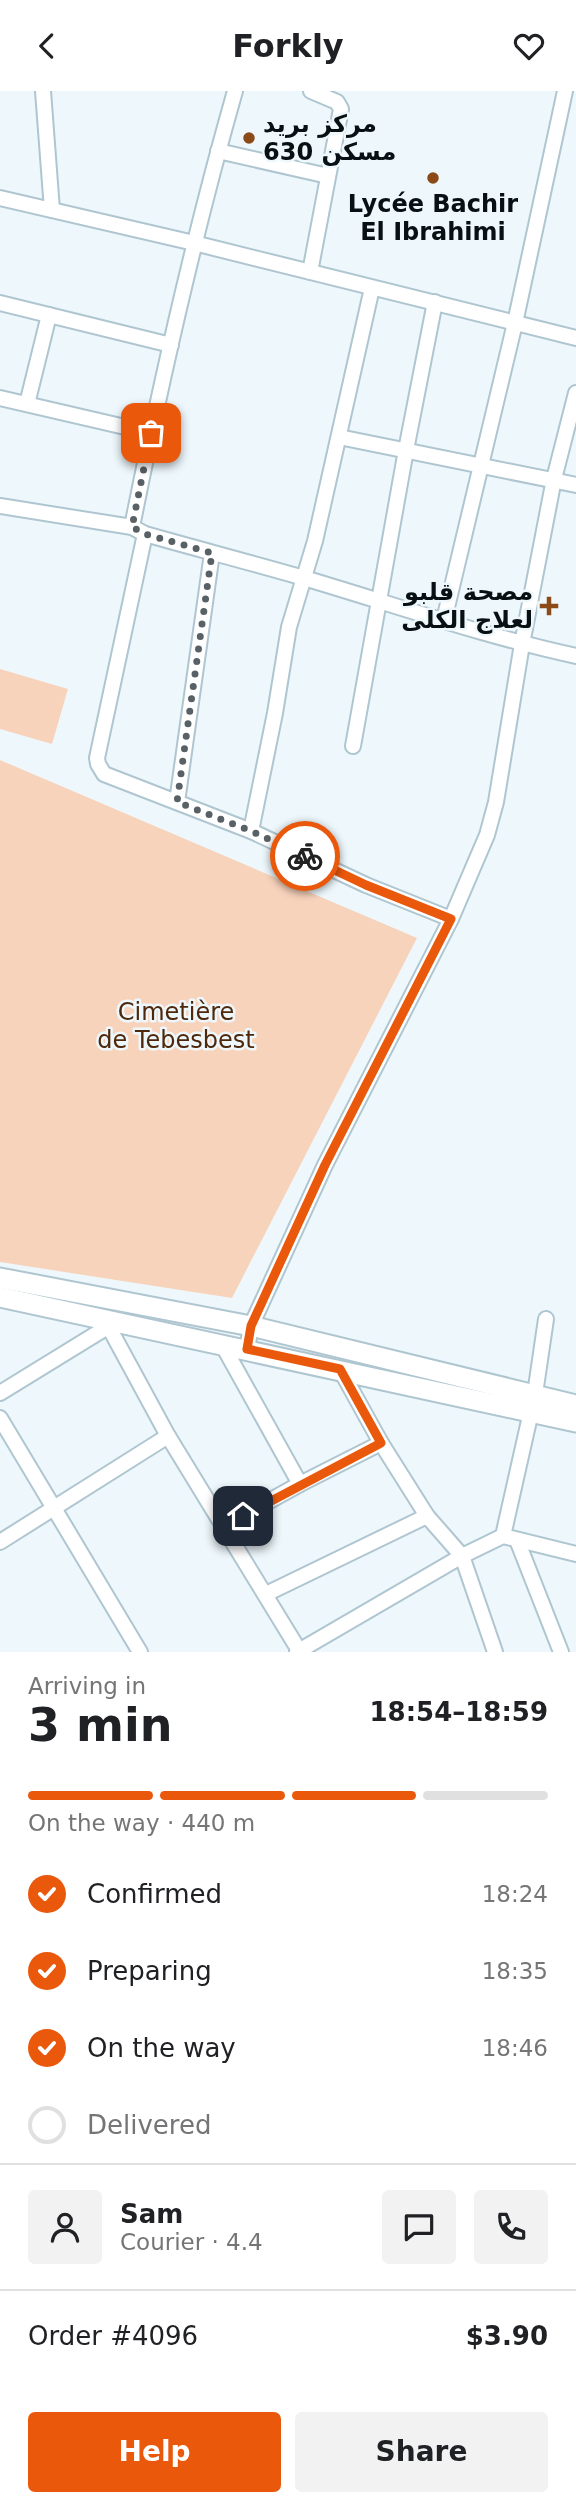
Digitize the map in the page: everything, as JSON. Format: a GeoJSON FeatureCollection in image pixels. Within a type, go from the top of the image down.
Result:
{"type":"FeatureCollection","features":[{"type":"Feature","properties":{"kind":"main road"},"geometry":{"type":"LineString","coordinates":[[0,1278],[251,1326],[533,1403],[576,1422]]}},
{"type":"Feature","properties":{"kind":"main road"},"geometry":{"type":"LineString","coordinates":[[0,1297],[107,1323],[340,1369],[533,1403],[576,1405]]}},
{"type":"Feature","properties":{"kind":"street"},"geometry":{"type":"LineString","coordinates":[[43,91],[52,210]]}},
{"type":"Feature","properties":{"kind":"street"},"geometry":{"type":"LineString","coordinates":[[235,91],[194,243],[151,433],[139,531],[98,764],[104,774],[251,831],[366,885],[451,919]]}},
{"type":"Feature","properties":{"kind":"street"},"geometry":{"type":"LineString","coordinates":[[310,272],[341,109],[337,102],[311,91]]}},
{"type":"Feature","properties":{"kind":"street"},"geometry":{"type":"LineString","coordinates":[[444,620],[483,464],[565,91]]}},
{"type":"Feature","properties":{"kind":"street"},"geometry":{"type":"LineString","coordinates":[[218,151],[328,177]]}},
{"type":"Feature","properties":{"kind":"street"},"geometry":{"type":"LineString","coordinates":[[0,198],[576,338]]}},
{"type":"Feature","properties":{"kind":"street"},"geometry":{"type":"LineString","coordinates":[[251,831],[289,627],[305,579],[372,288]]}},
{"type":"Feature","properties":{"kind":"street"},"geometry":{"type":"LineString","coordinates":[[353,746],[435,302]]}},
{"type":"Feature","properties":{"kind":"street"},"geometry":{"type":"LineString","coordinates":[[0,303],[171,345]]}},
{"type":"Feature","properties":{"kind":"street"},"geometry":{"type":"LineString","coordinates":[[27,404],[49,315]]}},
{"type":"Feature","properties":{"kind":"street"},"geometry":{"type":"LineString","coordinates":[[247,1349],[251,1326],[325,1165],[451,919],[493,815],[554,479],[576,393]]}},
{"type":"Feature","properties":{"kind":"street"},"geometry":{"type":"LineString","coordinates":[[0,398],[151,433]]}},
{"type":"Feature","properties":{"kind":"street"},"geometry":{"type":"LineString","coordinates":[[339,437],[483,464],[576,485]]}},
{"type":"Feature","properties":{"kind":"street"},"geometry":{"type":"LineString","coordinates":[[0,506],[139,531],[522,644],[576,656]]}},
{"type":"Feature","properties":{"kind":"street"},"geometry":{"type":"LineString","coordinates":[[177,802],[212,553]]}},
{"type":"Feature","properties":{"kind":"street"},"geometry":{"type":"LineString","coordinates":[[547,1319],[510,1538],[561,1652]]}},
{"type":"Feature","properties":{"kind":"street"},"geometry":{"type":"LineString","coordinates":[[0,1393],[107,1323],[168,1437],[299,1652],[463,1556],[510,1538],[576,1553]]}},
{"type":"Feature","properties":{"kind":"street"},"geometry":{"type":"LineString","coordinates":[[222,1344],[300,1484]]}},
{"type":"Feature","properties":{"kind":"street"},"geometry":{"type":"LineString","coordinates":[[340,1369],[381,1443],[427,1516],[463,1556],[495,1652]]}},
{"type":"Feature","properties":{"kind":"street"},"geometry":{"type":"LineString","coordinates":[[0,1418],[140,1652]]}},
{"type":"Feature","properties":{"kind":"street"},"geometry":{"type":"LineString","coordinates":[[0,1542],[168,1437]]}},
{"type":"Feature","properties":{"kind":"street"},"geometry":{"type":"LineString","coordinates":[[224,1526],[381,1443]]}},
{"type":"Feature","properties":{"kind":"street"},"geometry":{"type":"LineString","coordinates":[[266,1594],[427,1516]]}},
{"type":"Feature","properties":{"kind":"green space"},"geometry":{"type":"Polygon","coordinates":[[[0,669],[68,689],[52,744],[0,729],[0,669]]]}},
{"type":"Feature","properties":{"kind":"green space","name":"Cimetière de Tebesbest"},"geometry":{"type":"Polygon","coordinates":[[[0,760],[417,938],[232,1298],[0,1262],[0,760]]]}},
{"type":"Feature","properties":{"kind":"way so far"},"geometry":{"type":"LineString","coordinates":[[151,433],[132,527],[145,534],[212,553],[177,802],[305,856]]}},
{"type":"Feature","properties":{"kind":"place","name":"مركز بريد 630 مسكن"},"geometry":{"type":"Point","coordinates":[249,138]}},
{"type":"Feature","properties":{"kind":"place","name":"Lycée Bachir El Ibrahimi"},"geometry":{"type":"Point","coordinates":[433,178]}},
{"type":"Feature","properties":{"kind":"place","name":"مصحة قلبو لعلاج الكلى"},"geometry":{"type":"Point","coordinates":[549,606]}},
{"type":"Feature","properties":{"kind":"route"},"geometry":{"type":"LineString","coordinates":[[243,1516],[381,1443],[340,1369],[247,1349],[251,1326],[325,1165],[451,919],[366,885],[305,856]]}}]}
